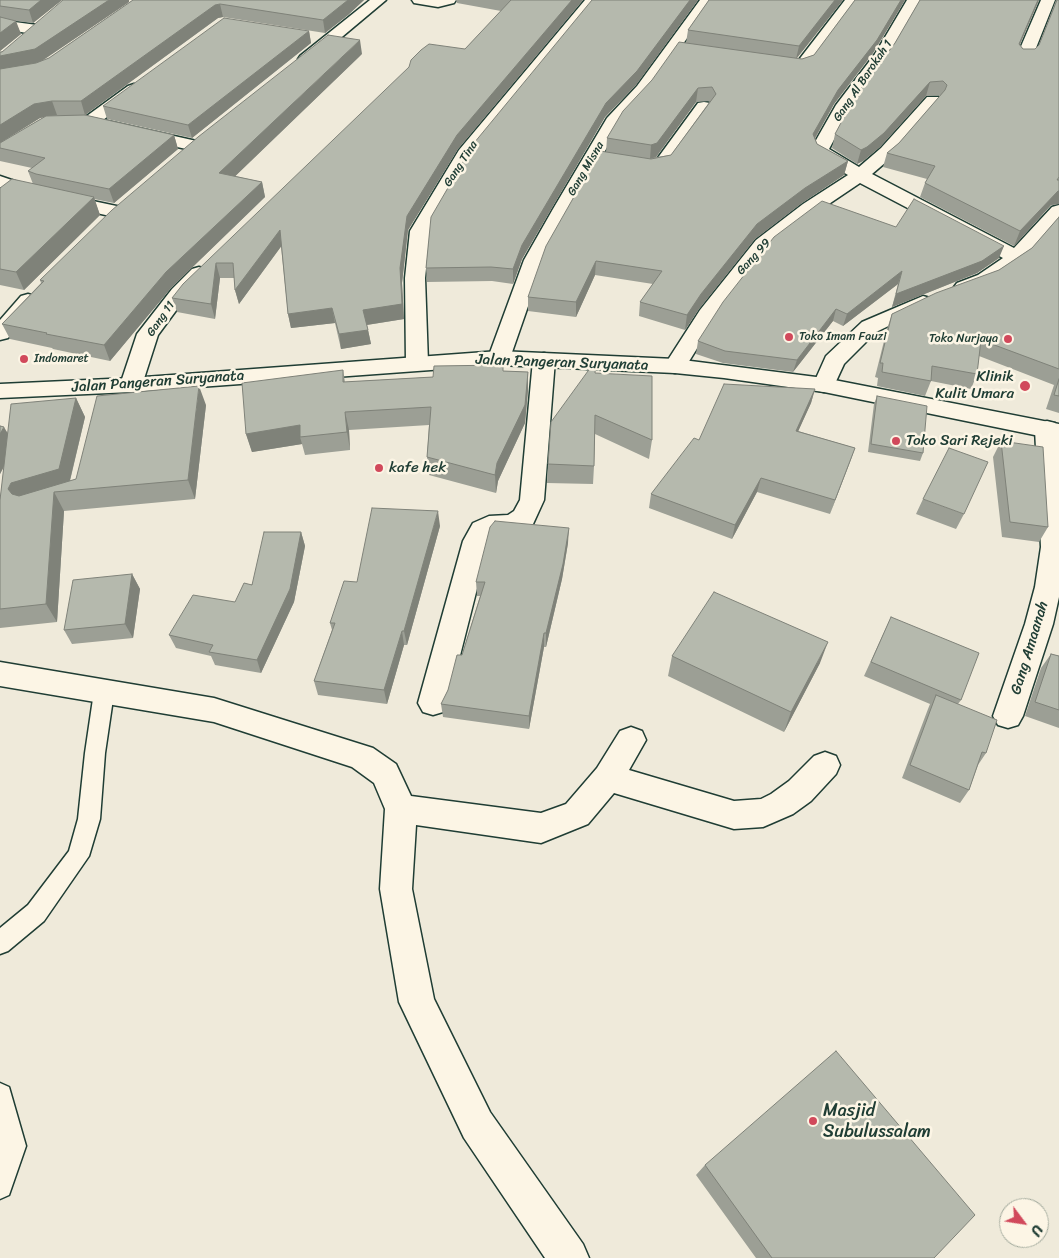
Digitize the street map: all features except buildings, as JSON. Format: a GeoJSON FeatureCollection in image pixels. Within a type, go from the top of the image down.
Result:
{"type":"FeatureCollection","features":[{"type":"Feature","properties":{"kind":"street"},"geometry":{"type":"LineString","coordinates":[[292,70],[379,0]]}},
{"type":"Feature","properties":{"kind":"street"},"geometry":{"type":"LineString","coordinates":[[419,0],[438,3],[449,0]]}},
{"type":"Feature","properties":{"kind":"street","name":"Gang Tina"},"geometry":{"type":"LineString","coordinates":[[416,363],[415,278],[420,231],[465,154],[593,0]]}},
{"type":"Feature","properties":{"kind":"street","name":"Gang Misna"},"geometry":{"type":"LineString","coordinates":[[499,358],[534,260],[613,122],[643,89],[707,0]]}},
{"type":"Feature","properties":{"kind":"street"},"geometry":{"type":"LineString","coordinates":[[758,61],[799,66],[804,64],[852,0]]}},
{"type":"Feature","properties":{"kind":"street","name":"Gang Al Barokah 1"},"geometry":{"type":"LineString","coordinates":[[914,0],[882,55],[844,105],[820,149],[821,152],[860,175],[1017,257]]}},
{"type":"Feature","properties":{"kind":"street"},"geometry":{"type":"LineString","coordinates":[[1024,58],[1048,0]]}},
{"type":"Feature","properties":{"kind":"street"},"geometry":{"type":"LineString","coordinates":[[20,45],[49,19]]}},
{"type":"Feature","properties":{"kind":"street"},"geometry":{"type":"LineString","coordinates":[[0,24],[37,30]]}},
{"type":"Feature","properties":{"kind":"street"},"geometry":{"type":"LineString","coordinates":[[312,37],[330,40]]}},
{"type":"Feature","properties":{"kind":"street"},"geometry":{"type":"LineString","coordinates":[[674,48],[692,51]]}},
{"type":"Feature","properties":{"kind":"street"},"geometry":{"type":"LineString","coordinates":[[90,122],[146,80]]}},
{"type":"Feature","properties":{"kind":"street","name":"Gang 99"},"geometry":{"type":"LineString","coordinates":[[676,366],[710,310],[762,244],[810,208],[860,175],[887,152],[933,100]]}},
{"type":"Feature","properties":{"kind":"street"},"geometry":{"type":"LineString","coordinates":[[593,157],[650,166],[663,163],[704,107]]}},
{"type":"Feature","properties":{"kind":"street"},"geometry":{"type":"LineString","coordinates":[[72,122],[90,122],[195,146]]}},
{"type":"Feature","properties":{"kind":"street"},"geometry":{"type":"LineString","coordinates":[[181,158],[210,134]]}},
{"type":"Feature","properties":{"kind":"street"},"geometry":{"type":"LineString","coordinates":[[0,181],[36,194],[126,206],[103,227]]}},
{"type":"Feature","properties":{"kind":"street"},"geometry":{"type":"LineString","coordinates":[[824,385],[834,361],[869,327],[945,294],[985,280],[1017,257],[1059,212]]}},
{"type":"Feature","properties":{"kind":"street","name":"Gang 11"},"geometry":{"type":"LineString","coordinates":[[131,385],[148,334],[153,325],[179,293],[214,258]]}},
{"type":"Feature","properties":{"kind":"street"},"geometry":{"type":"LineString","coordinates":[[0,333],[43,285]]}},
{"type":"Feature","properties":{"kind":"street","name":"Jalan Pangeran Suryanata"},"geometry":{"type":"LineString","coordinates":[[0,391],[100,395],[131,385],[499,358],[676,366],[824,385],[1053,430]]}},
{"type":"Feature","properties":{"kind":"street"},"geometry":{"type":"LineString","coordinates":[[434,703],[476,542],[482,530],[489,525],[513,524],[524,517],[532,500],[544,360]]}},
{"type":"Feature","properties":{"kind":"street","name":"Gang Amaanah"},"geometry":{"type":"LineString","coordinates":[[1008,716],[1039,624],[1048,587],[1054,547],[1053,430]]}},
{"type":"Feature","properties":{"kind":"street"},"geometry":{"type":"LineString","coordinates":[[0,674],[214,710],[362,757],[385,774],[401,809],[396,889],[417,1002],[477,1125],[569,1258]]}},
{"type":"Feature","properties":{"kind":"street"},"geometry":{"type":"LineString","coordinates":[[401,809],[541,828],[577,814],[608,778],[631,740]]}},
{"type":"Feature","properties":{"kind":"street"},"geometry":{"type":"LineString","coordinates":[[608,778],[734,815],[763,813],[782,804],[800,791],[824,765]]}},
{"type":"Feature","properties":{"kind":"lane"},"geometry":{"type":"LineString","coordinates":[[0,943],[36,913],[78,856],[89,819],[95,753],[104,692]]}},
{"type":"Feature","properties":{"kind":"lane"},"geometry":{"type":"LineString","coordinates":[[0,1096],[13,1146],[0,1186]]}},
{"type":"Feature","properties":{"kind":"place","name":"Toko Imam Fauzi"},"geometry":{"type":"Point","coordinates":[789,337]}},
{"type":"Feature","properties":{"kind":"place","name":"Toko Nurjaya"},"geometry":{"type":"Point","coordinates":[1008,339]}},
{"type":"Feature","properties":{"kind":"place","name":"Indomaret"},"geometry":{"type":"Point","coordinates":[24,359]}},
{"type":"Feature","properties":{"kind":"place","name":"Klinik Kulit Umara"},"geometry":{"type":"Point","coordinates":[1025,386]}},
{"type":"Feature","properties":{"kind":"place","name":"Toko Sari Rejeki"},"geometry":{"type":"Point","coordinates":[896,441]}},
{"type":"Feature","properties":{"kind":"place","name":"kafe hek"},"geometry":{"type":"Point","coordinates":[379,468]}},
{"type":"Feature","properties":{"kind":"place","name":"Masjid Subulussalam"},"geometry":{"type":"Point","coordinates":[813,1121]}}]}
